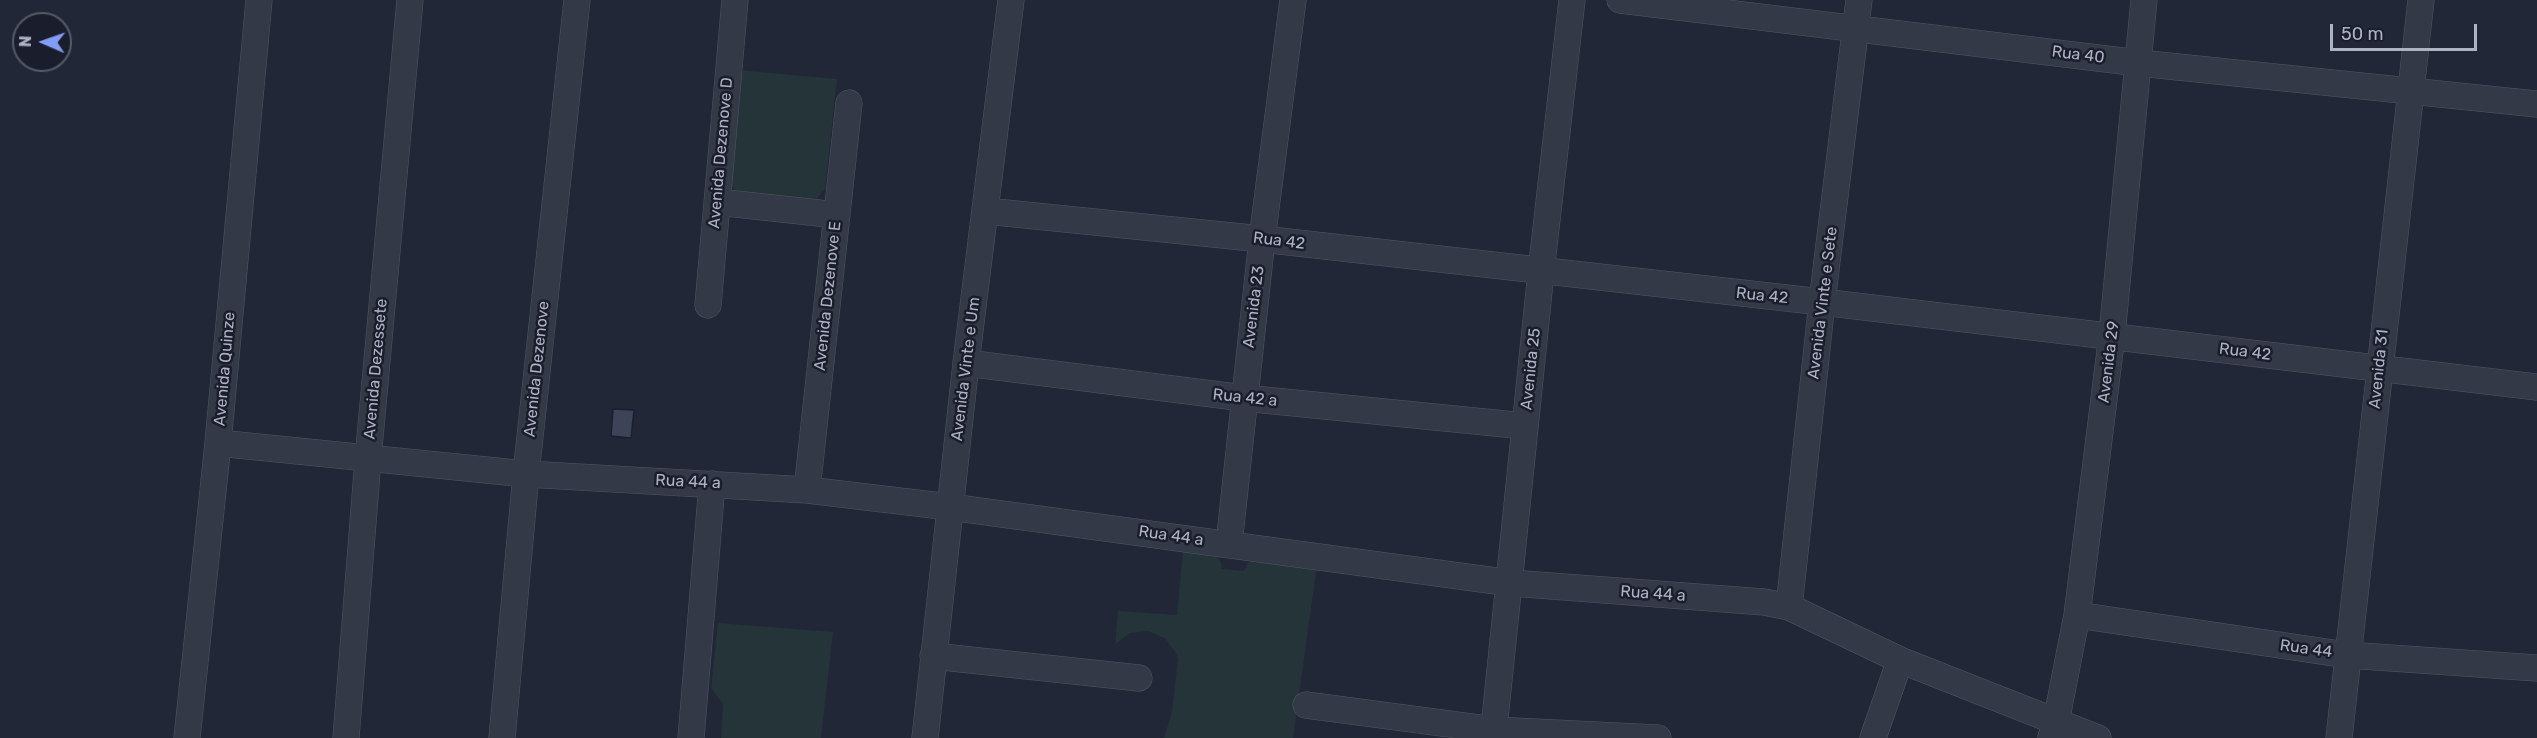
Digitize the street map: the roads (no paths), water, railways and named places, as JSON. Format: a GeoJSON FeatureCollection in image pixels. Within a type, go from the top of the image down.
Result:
{"type":"FeatureCollection","features":[{"type":"Feature","properties":{"kind":"street","name":"Avenida Quinze"},"geometry":{"type":"LineString","coordinates":[[187,738],[218,442],[259,0]]}},
{"type":"Feature","properties":{"kind":"street","name":"Avenida Dezessete"},"geometry":{"type":"LineString","coordinates":[[346,738],[368,459],[410,0]]}},
{"type":"Feature","properties":{"kind":"street","name":"Avenida Dezenove"},"geometry":{"type":"LineString","coordinates":[[502,738],[526,474],[577,0]]}},
{"type":"Feature","properties":{"kind":"street","name":"Avenida Dezenove D"},"geometry":{"type":"LineString","coordinates":[[708,305],[735,0]]}},
{"type":"Feature","properties":{"kind":"street","name":"Avenida Vinte e Um"},"geometry":{"type":"LineString","coordinates":[[925,738],[966,363],[1011,0]]}},
{"type":"Feature","properties":{"kind":"street","name":"Avenida 23"},"geometry":{"type":"LineString","coordinates":[[1229,544],[1262,239],[1293,0]]}},
{"type":"Feature","properties":{"kind":"street","name":"Avenida 25"},"geometry":{"type":"LineString","coordinates":[[1494,734],[1541,272],[1572,0]]}},
{"type":"Feature","properties":{"kind":"street","name":"Rua 40"},"geometry":{"type":"LineString","coordinates":[[1620,0],[2139,63],[2537,104]]}},
{"type":"Feature","properties":{"kind":"street","name":"Avenida Vinte e Sete"},"geometry":{"type":"LineString","coordinates":[[1790,607],[1822,302],[1859,0]]}},
{"type":"Feature","properties":{"kind":"street","name":"Avenida 29"},"geometry":{"type":"LineString","coordinates":[[2053,730],[2077,615],[2112,335],[2144,0]]}},
{"type":"Feature","properties":{"kind":"street","name":"Avenida 31"},"geometry":{"type":"LineString","coordinates":[[2339,738],[2378,370],[2421,0]]}},
{"type":"Feature","properties":{"kind":"street","name":"Avenida Dezenove E"},"geometry":{"type":"LineString","coordinates":[[807,490],[849,103]]}},
{"type":"Feature","properties":{"kind":"street"},"geometry":{"type":"LineString","coordinates":[[717,202],[837,215]]}},
{"type":"Feature","properties":{"kind":"street","name":"Rua 42"},"geometry":{"type":"LineString","coordinates":[[986,211],[1262,239],[1822,302],[2112,335],[2378,370],[2537,387]]}},
{"type":"Feature","properties":{"kind":"street","name":"Rua 42 a"},"geometry":{"type":"LineString","coordinates":[[966,363],[1244,398],[1525,426]]}},
{"type":"Feature","properties":{"kind":"street","name":"Rua 44 a"},"geometry":{"type":"LineString","coordinates":[[218,442],[526,474],[807,490],[950,507],[1511,583],[1790,607],[2053,730],[2098,738]]}},
{"type":"Feature","properties":{"kind":"street"},"geometry":{"type":"LineString","coordinates":[[691,738],[712,484]]}},
{"type":"Feature","properties":{"kind":"street","name":"Rua 44"},"geometry":{"type":"LineString","coordinates":[[2077,615],[2347,655],[2537,668]]}},
{"type":"Feature","properties":{"kind":"street"},"geometry":{"type":"LineString","coordinates":[[933,656],[1139,678]]}},
{"type":"Feature","properties":{"kind":"street"},"geometry":{"type":"LineString","coordinates":[[1873,738],[1900,660]]}},
{"type":"Feature","properties":{"kind":"street"},"geometry":{"type":"LineString","coordinates":[[1306,705],[1494,734],[1658,738]]}}]}
